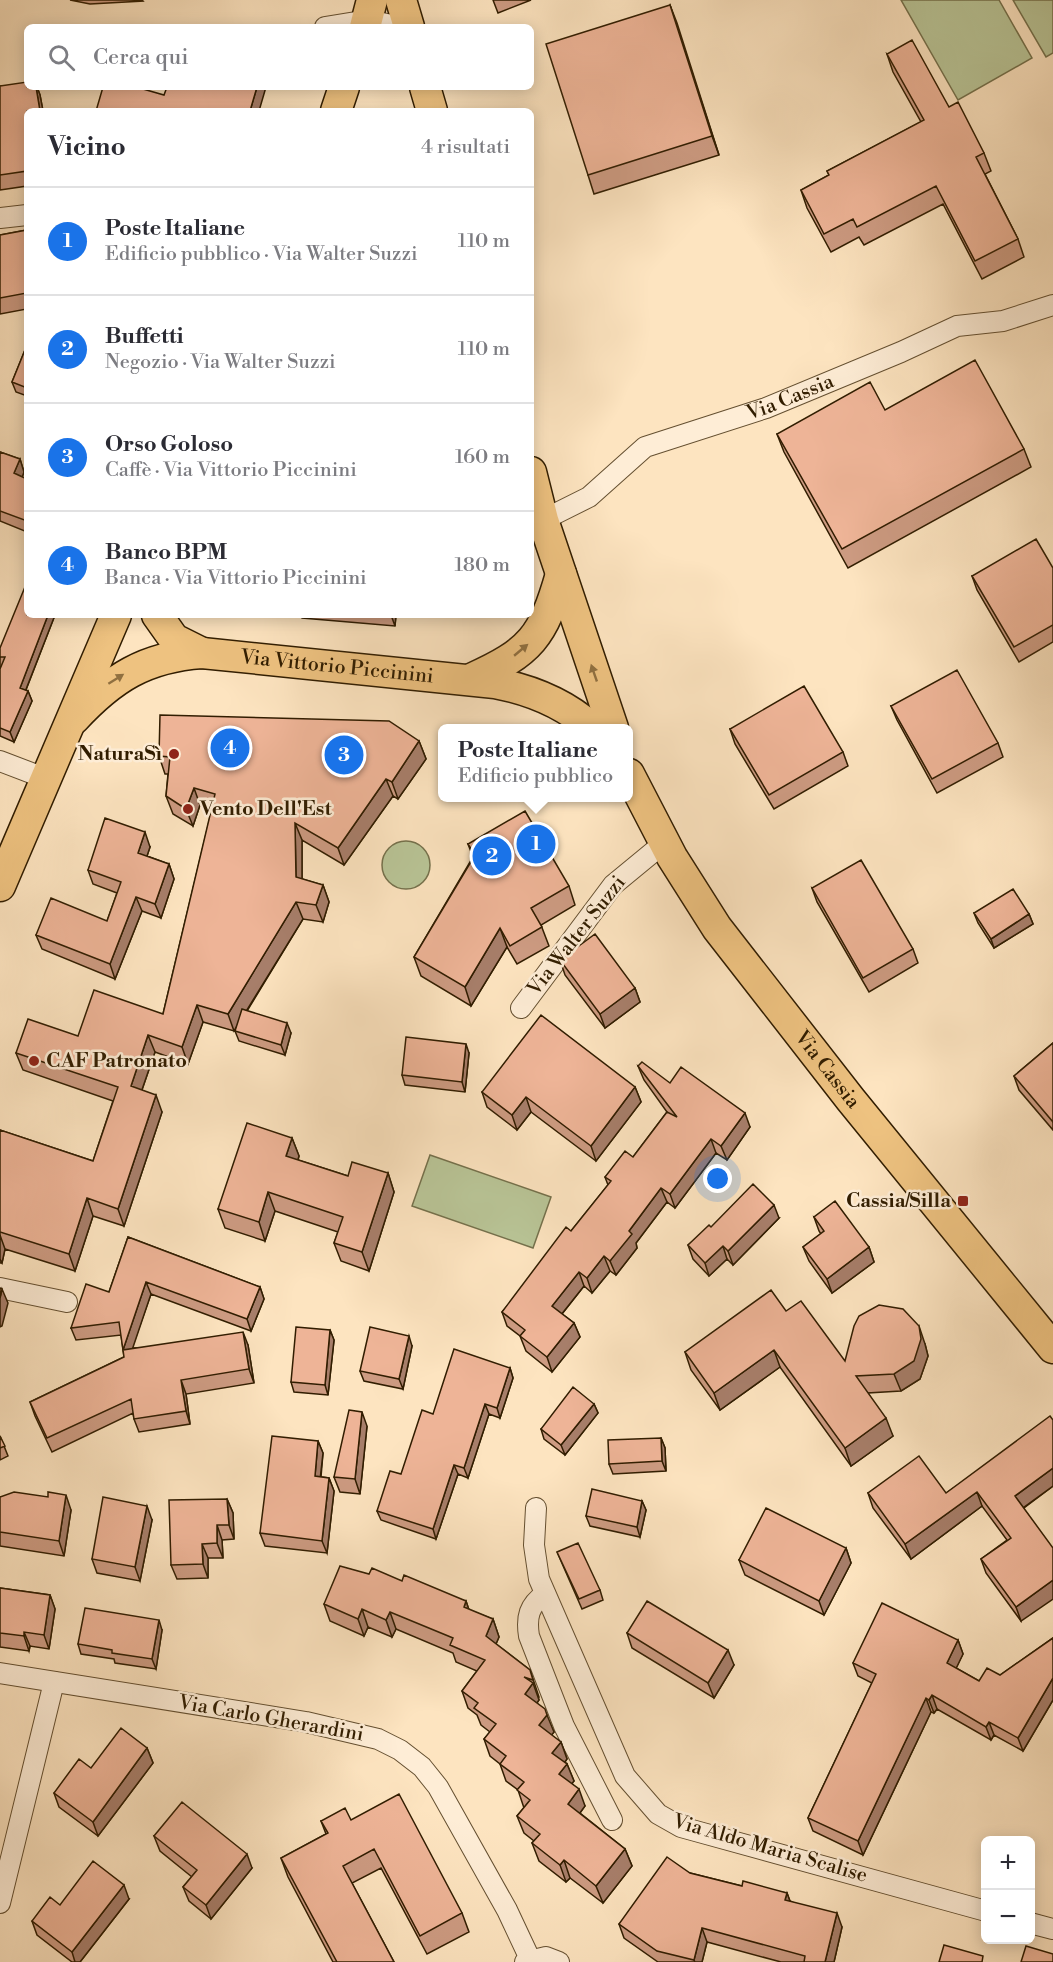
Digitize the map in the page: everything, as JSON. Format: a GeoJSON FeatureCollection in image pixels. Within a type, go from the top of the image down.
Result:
{"type":"FeatureCollection","features":[{"type":"Feature","properties":{"kind":"main road"},"geometry":{"type":"LineString","coordinates":[[401,0],[408,24]]}},
{"type":"Feature","properties":{"kind":"main road"},"geometry":{"type":"LineString","coordinates":[[337,108],[343,90]]}},
{"type":"Feature","properties":{"kind":"main road"},"geometry":{"type":"LineString","coordinates":[[426,90],[431,108]]}},
{"type":"Feature","properties":{"kind":"main road"},"geometry":{"type":"LineString","coordinates":[[534,484],[543,520],[611,724]]}},
{"type":"Feature","properties":{"kind":"main road"},"geometry":{"type":"LineString","coordinates":[[471,679],[504,663],[525,647],[538,633],[547,619],[561,574]]}},
{"type":"Feature","properties":{"kind":"main road"},"geometry":{"type":"LineString","coordinates":[[0,886],[74,719],[115,618]]}},
{"type":"Feature","properties":{"kind":"main road","name":"Via Vittorio Piccinini"},"geometry":{"type":"LineString","coordinates":[[159,618],[174,639],[202,653]]}},
{"type":"Feature","properties":{"kind":"main road","name":"Via Vittorio Piccinini"},"geometry":{"type":"LineString","coordinates":[[74,719],[107,685],[138,667],[166,657],[202,653],[471,679],[504,685],[546,698],[563,706],[586,724]]}},
{"type":"Feature","properties":{"kind":"main road","name":"Via Cassia"},"geometry":{"type":"LineString","coordinates":[[633,782],[664,843],[696,897],[743,962],[1053,1348]]}},
{"type":"Feature","properties":{"kind":"street"},"geometry":{"type":"LineString","coordinates":[[337,24],[368,16],[391,24]]}},
{"type":"Feature","properties":{"kind":"street"},"geometry":{"type":"LineString","coordinates":[[0,218],[24,215]]}},
{"type":"Feature","properties":{"kind":"street","name":"Via Cassia"},"geometry":{"type":"LineString","coordinates":[[543,520],[589,497],[645,447],[766,408],[907,350],[957,326],[976,322],[1003,321],[1053,305]]}},
{"type":"Feature","properties":{"kind":"street"},"geometry":{"type":"LineString","coordinates":[[0,761],[47,780]]}},
{"type":"Feature","properties":{"kind":"street","name":"Via Walter Suzzi"},"geometry":{"type":"LineString","coordinates":[[521,1008],[613,885],[664,843]]}},
{"type":"Feature","properties":{"kind":"street"},"geometry":{"type":"LineString","coordinates":[[0,1288],[67,1302]]}},
{"type":"Feature","properties":{"kind":"street","name":"Via Aldo Maria Scalise"},"geometry":{"type":"LineString","coordinates":[[536,1508],[534,1555],[545,1593],[626,1776],[658,1814],[681,1827],[981,1910]]}},
{"type":"Feature","properties":{"kind":"street"},"geometry":{"type":"LineString","coordinates":[[545,1593],[530,1609],[527,1624],[529,1636],[556,1708],[612,1820]]}},
{"type":"Feature","properties":{"kind":"street","name":"Via Carlo Gherardini"},"geometry":{"type":"LineString","coordinates":[[0,1673],[306,1722],[378,1739],[400,1750],[423,1767],[438,1787],[507,1910],[527,1960]]}},
{"type":"Feature","properties":{"kind":"street"},"geometry":{"type":"LineString","coordinates":[[0,1903],[54,1682]]}},
{"type":"Feature","properties":{"kind":"street"},"geometry":{"type":"LineString","coordinates":[[1035,1924],[1053,1929]]}},
{"type":"Feature","properties":{"kind":"street"},"geometry":{"type":"LineString","coordinates":[[527,1960],[546,1957],[559,1962]]}},
{"type":"Feature","properties":{"kind":"green space"},"geometry":{"type":"Polygon","coordinates":[[[901,0],[999,0],[1032,58],[958,100],[901,0]]]}},
{"type":"Feature","properties":{"kind":"green space"},"geometry":{"type":"Polygon","coordinates":[[[1013,0],[1053,0],[1053,53],[1046,57],[1013,0]]]}},
{"type":"Feature","properties":{"kind":"green space"},"geometry":{"type":"Polygon","coordinates":[[[406,841],[423,848],[430,865],[423,882],[406,889],[389,882],[382,865],[389,848],[406,841]]]}},
{"type":"Feature","properties":{"kind":"green space"},"geometry":{"type":"Polygon","coordinates":[[[430,1155],[551,1197],[533,1248],[412,1206],[430,1155]]]}},
{"type":"Feature","properties":{"kind":"building"},"geometry":{"type":"Polygon","coordinates":[[[670,5],[712,136],[588,175],[546,44],[670,5]]]}},
{"type":"Feature","properties":{"kind":"building"},"geometry":{"type":"Polygon","coordinates":[[[912,40],[949,107],[958,102],[984,153],[976,157],[1018,239],[975,261],[936,186],[857,227],[853,219],[824,234],[801,190],[829,175],[827,171],[924,120],[887,54],[912,40]]]}},
{"type":"Feature","properties":{"kind":"building"},"geometry":{"type":"Polygon","coordinates":[[[24,82],[24,90],[36,90],[40,108],[24,108],[24,171],[0,175],[0,86],[24,82]]]}},
{"type":"Feature","properties":{"kind":"building"},"geometry":{"type":"Polygon","coordinates":[[[102,90],[146,90],[164,95],[166,90],[256,90],[251,108],[97,108],[102,90]]]}},
{"type":"Feature","properties":{"kind":"building"},"geometry":{"type":"Polygon","coordinates":[[[24,231],[24,294],[0,298],[0,235],[24,231]]]}},
{"type":"Feature","properties":{"kind":"building"},"geometry":{"type":"Polygon","coordinates":[[[24,352],[24,387],[12,382],[24,352]]]}},
{"type":"Feature","properties":{"kind":"building"},"geometry":{"type":"Polygon","coordinates":[[[975,360],[1024,449],[842,549],[777,434],[870,382],[885,410],[975,360]]]}},
{"type":"Feature","properties":{"kind":"building"},"geometry":{"type":"Polygon","coordinates":[[[0,452],[20,459],[14,473],[24,478],[24,520],[0,511],[0,452]]]}},
{"type":"Feature","properties":{"kind":"building"},"geometry":{"type":"Polygon","coordinates":[[[1036,539],[1053,568],[1053,625],[1014,647],[972,576],[1036,539]]]}},
{"type":"Feature","properties":{"kind":"building"},"geometry":{"type":"Polygon","coordinates":[[[24,589],[24,618],[47,618],[20,688],[28,691],[10,732],[0,728],[0,669],[5,657],[0,657],[0,648],[24,589]]]}},
{"type":"Feature","properties":{"kind":"building"},"geometry":{"type":"Polygon","coordinates":[[[957,670],[998,743],[932,779],[891,706],[957,670]]]}},
{"type":"Feature","properties":{"kind":"building"},"geometry":{"type":"Polygon","coordinates":[[[804,686],[843,752],[769,795],[730,729],[804,686]]]}},
{"type":"Feature","properties":{"kind":"building"},"geometry":{"type":"Polygon","coordinates":[[[160,715],[389,721],[419,741],[392,782],[386,779],[338,848],[295,823],[296,877],[323,885],[316,905],[296,902],[228,1014],[197,1005],[182,1047],[148,1035],[131,1086],[156,1095],[118,1209],[87,1198],[69,1254],[0,1232],[0,1130],[93,1161],[118,1087],[16,1053],[28,1019],[78,1036],[94,990],[163,1014],[215,794],[194,788],[186,809],[166,796],[170,757],[159,756],[160,715]]]}},
{"type":"Feature","properties":{"kind":"building"},"geometry":{"type":"Polygon","coordinates":[[[525,811],[569,886],[531,908],[542,927],[510,946],[500,928],[465,987],[414,957],[475,855],[468,844],[525,811]]]}},
{"type":"Feature","properties":{"kind":"building"},"geometry":{"type":"Polygon","coordinates":[[[105,818],[145,832],[138,853],[169,864],[155,904],[136,897],[110,964],[36,935],[51,898],[107,921],[121,882],[88,870],[105,818]]]}},
{"type":"Feature","properties":{"kind":"building"},"geometry":{"type":"Polygon","coordinates":[[[861,860],[913,949],[863,978],[812,888],[861,860]]]}},
{"type":"Feature","properties":{"kind":"building"},"geometry":{"type":"Polygon","coordinates":[[[1013,889],[1029,914],[991,939],[974,913],[1013,889]]]}},
{"type":"Feature","properties":{"kind":"building"},"geometry":{"type":"Polygon","coordinates":[[[595,934],[635,988],[600,1014],[560,960],[595,934]]]}},
{"type":"Feature","properties":{"kind":"building"},"geometry":{"type":"Polygon","coordinates":[[[242,1009],[287,1023],[281,1045],[235,1031],[242,1009]]]}},
{"type":"Feature","properties":{"kind":"building"},"geometry":{"type":"Polygon","coordinates":[[[541,1015],[635,1087],[591,1146],[526,1097],[512,1115],[482,1092],[541,1015]]]}},
{"type":"Feature","properties":{"kind":"building"},"geometry":{"type":"Polygon","coordinates":[[[406,1037],[466,1044],[462,1082],[402,1075],[406,1037]]]}},
{"type":"Feature","properties":{"kind":"building"},"geometry":{"type":"Polygon","coordinates":[[[1053,1043],[1053,1122],[1014,1076],[1053,1043]]]}},
{"type":"Feature","properties":{"kind":"building"},"geometry":{"type":"Polygon","coordinates":[[[642,1062],[670,1083],[681,1067],[745,1113],[721,1146],[711,1139],[670,1194],[661,1188],[629,1231],[632,1234],[610,1261],[604,1256],[587,1278],[579,1272],[552,1306],[574,1323],[547,1357],[520,1336],[525,1330],[502,1312],[566,1227],[571,1231],[611,1181],[605,1177],[625,1151],[633,1157],[667,1112],[677,1117],[638,1066],[642,1062]]]}},
{"type":"Feature","properties":{"kind":"building"},"geometry":{"type":"Polygon","coordinates":[[[247,1123],[292,1138],[286,1156],[348,1176],[352,1162],[388,1173],[362,1252],[334,1243],[343,1217],[268,1192],[259,1222],[218,1209],[247,1123]]]}},
{"type":"Feature","properties":{"kind":"building"},"geometry":{"type":"Polygon","coordinates":[[[753,1184],[774,1205],[728,1251],[723,1246],[705,1263],[688,1245],[709,1225],[711,1227],[753,1184]]]}},
{"type":"Feature","properties":{"kind":"building"},"geometry":{"type":"Polygon","coordinates":[[[835,1201],[869,1247],[827,1279],[803,1247],[824,1231],[814,1217],[835,1201]]]}},
{"type":"Feature","properties":{"kind":"building"},"geometry":{"type":"Polygon","coordinates":[[[128,1237],[260,1287],[247,1319],[146,1282],[123,1350],[119,1322],[71,1328],[86,1284],[109,1292],[128,1237]]]}},
{"type":"Feature","properties":{"kind":"building"},"geometry":{"type":"Polygon","coordinates":[[[771,1290],[786,1311],[801,1301],[845,1361],[854,1326],[859,1316],[879,1305],[903,1309],[919,1326],[921,1339],[914,1361],[894,1374],[856,1376],[886,1418],[845,1448],[774,1350],[714,1393],[685,1352],[771,1290]]]}},
{"type":"Feature","properties":{"kind":"building"},"geometry":{"type":"Polygon","coordinates":[[[296,1327],[330,1330],[325,1385],[291,1382],[296,1327]]]}},
{"type":"Feature","properties":{"kind":"building"},"geometry":{"type":"Polygon","coordinates":[[[370,1327],[409,1336],[399,1379],[360,1371],[370,1327]]]}},
{"type":"Feature","properties":{"kind":"building"},"geometry":{"type":"Polygon","coordinates":[[[243,1332],[249,1369],[181,1380],[186,1411],[134,1419],[131,1399],[47,1438],[30,1402],[124,1357],[123,1350],[243,1332]]]}},
{"type":"Feature","properties":{"kind":"building"},"geometry":{"type":"Polygon","coordinates":[[[454,1349],[510,1368],[497,1408],[485,1404],[464,1468],[454,1465],[433,1529],[377,1511],[390,1471],[401,1474],[422,1410],[433,1414],[454,1349]]]}},
{"type":"Feature","properties":{"kind":"building"},"geometry":{"type":"Polygon","coordinates":[[[573,1387],[594,1404],[561,1445],[541,1429],[573,1387]]]}},
{"type":"Feature","properties":{"kind":"building"},"geometry":{"type":"Polygon","coordinates":[[[349,1410],[362,1412],[355,1479],[334,1477],[349,1410]]]}},
{"type":"Feature","properties":{"kind":"building"},"geometry":{"type":"Polygon","coordinates":[[[1050,1416],[1053,1420],[1053,1468],[1015,1496],[1053,1548],[1053,1580],[1016,1607],[981,1559],[1011,1538],[977,1492],[905,1544],[868,1493],[919,1456],[946,1493],[1050,1416]]]}},
{"type":"Feature","properties":{"kind":"building"},"geometry":{"type":"Polygon","coordinates":[[[0,1436],[5,1446],[0,1448],[0,1436]]]}},
{"type":"Feature","properties":{"kind":"building"},"geometry":{"type":"Polygon","coordinates":[[[272,1436],[318,1441],[315,1476],[329,1478],[322,1541],[260,1533],[272,1436]]]}},
{"type":"Feature","properties":{"kind":"building"},"geometry":{"type":"Polygon","coordinates":[[[661,1438],[662,1461],[609,1464],[608,1440],[661,1438]]]}},
{"type":"Feature","properties":{"kind":"building"},"geometry":{"type":"Polygon","coordinates":[[[592,1489],[642,1501],[637,1527],[586,1516],[592,1489]]]}},
{"type":"Feature","properties":{"kind":"building"},"geometry":{"type":"Polygon","coordinates":[[[14,1492],[48,1497],[48,1492],[66,1495],[59,1541],[0,1532],[0,1497],[14,1492]]]}},
{"type":"Feature","properties":{"kind":"building"},"geometry":{"type":"Polygon","coordinates":[[[103,1497],[147,1506],[135,1567],[92,1559],[103,1497]]]}},
{"type":"Feature","properties":{"kind":"building"},"geometry":{"type":"Polygon","coordinates":[[[227,1499],[229,1525],[217,1525],[217,1543],[202,1544],[203,1564],[171,1565],[169,1500],[227,1499]]]}},
{"type":"Feature","properties":{"kind":"building"},"geometry":{"type":"Polygon","coordinates":[[[766,1508],[846,1548],[819,1601],[739,1560],[766,1508]]]}},
{"type":"Feature","properties":{"kind":"building"},"geometry":{"type":"Polygon","coordinates":[[[578,1543],[600,1590],[579,1599],[557,1552],[578,1543]]]}},
{"type":"Feature","properties":{"kind":"building"},"geometry":{"type":"Polygon","coordinates":[[[340,1566],[369,1574],[372,1568],[402,1581],[404,1575],[466,1601],[464,1607],[493,1619],[486,1636],[530,1670],[533,1680],[524,1677],[533,1683],[525,1694],[545,1709],[547,1715],[539,1725],[561,1742],[552,1753],[567,1764],[559,1774],[579,1789],[568,1804],[625,1849],[596,1886],[564,1860],[560,1865],[532,1843],[540,1834],[517,1816],[530,1800],[517,1790],[524,1782],[500,1764],[506,1756],[484,1739],[496,1724],[474,1708],[478,1703],[462,1691],[485,1660],[450,1645],[453,1638],[390,1612],[386,1620],[362,1609],[358,1619],[324,1604],[340,1566]]]}},
{"type":"Feature","properties":{"kind":"building"},"geometry":{"type":"Polygon","coordinates":[[[0,1588],[50,1595],[44,1635],[24,1632],[24,1636],[0,1633],[0,1588]]]}},
{"type":"Feature","properties":{"kind":"building"},"geometry":{"type":"Polygon","coordinates":[[[647,1601],[728,1650],[708,1683],[627,1633],[647,1601]]]}},
{"type":"Feature","properties":{"kind":"building"},"geometry":{"type":"Polygon","coordinates":[[[882,1603],[958,1640],[947,1663],[979,1681],[987,1668],[1000,1675],[1053,1638],[1053,1678],[1018,1738],[989,1722],[986,1727],[932,1695],[929,1700],[926,1698],[858,1841],[808,1818],[876,1674],[853,1663],[882,1603]]]}},
{"type":"Feature","properties":{"kind":"building"},"geometry":{"type":"Polygon","coordinates":[[[85,1608],[159,1620],[152,1659],[112,1653],[112,1650],[78,1644],[85,1608]]]}},
{"type":"Feature","properties":{"kind":"building"},"geometry":{"type":"Polygon","coordinates":[[[121,1728],[147,1748],[93,1822],[54,1793],[79,1759],[91,1768],[121,1728]]]}},
{"type":"Feature","properties":{"kind":"building"},"geometry":{"type":"Polygon","coordinates":[[[399,1794],[462,1913],[420,1936],[374,1849],[343,1866],[394,1962],[337,1962],[281,1858],[328,1833],[321,1821],[345,1808],[351,1820],[399,1794]]]}},
{"type":"Feature","properties":{"kind":"building"},"geometry":{"type":"Polygon","coordinates":[[[182,1802],[247,1854],[206,1905],[183,1887],[197,1870],[154,1836],[182,1802]]]}},
{"type":"Feature","properties":{"kind":"building"},"geometry":{"type":"Polygon","coordinates":[[[667,1857],[690,1873],[742,1886],[743,1881],[787,1893],[785,1900],[837,1913],[825,1962],[804,1962],[805,1956],[702,1928],[694,1960],[657,1951],[619,1924],[667,1857]]]}},
{"type":"Feature","properties":{"kind":"building"},"geometry":{"type":"Polygon","coordinates":[[[93,1861],[124,1885],[72,1952],[32,1921],[50,1897],[60,1905],[93,1861]]]}},
{"type":"Feature","properties":{"kind":"building"},"geometry":{"type":"Polygon","coordinates":[[[944,1945],[983,1956],[982,1962],[939,1962],[944,1945]]]}},
{"type":"Feature","properties":{"kind":"building"},"geometry":{"type":"Polygon","coordinates":[[[1026,1946],[1053,1954],[1053,1962],[1021,1962],[1026,1946]]]}},
{"type":"Feature","properties":{"kind":"place","name":"Banco BPM"},"geometry":{"type":"Point","coordinates":[230,748]}},
{"type":"Feature","properties":{"kind":"place","name":"NaturaSì"},"geometry":{"type":"Point","coordinates":[174,754]}},
{"type":"Feature","properties":{"kind":"place","name":"Orso Goloso"},"geometry":{"type":"Point","coordinates":[344,755]}},
{"type":"Feature","properties":{"kind":"place","name":"Vento Dell'Est"},"geometry":{"type":"Point","coordinates":[188,809]}},
{"type":"Feature","properties":{"kind":"place","name":"Poste Italiane"},"geometry":{"type":"Point","coordinates":[536,844]}},
{"type":"Feature","properties":{"kind":"place","name":"Buffetti"},"geometry":{"type":"Point","coordinates":[492,856]}},
{"type":"Feature","properties":{"kind":"place","name":"CAF Patronato"},"geometry":{"type":"Point","coordinates":[34,1061]}},
{"type":"Feature","properties":{"kind":"place","name":"Cassia/Silla"},"geometry":{"type":"Point","coordinates":[963,1201]}}]}
